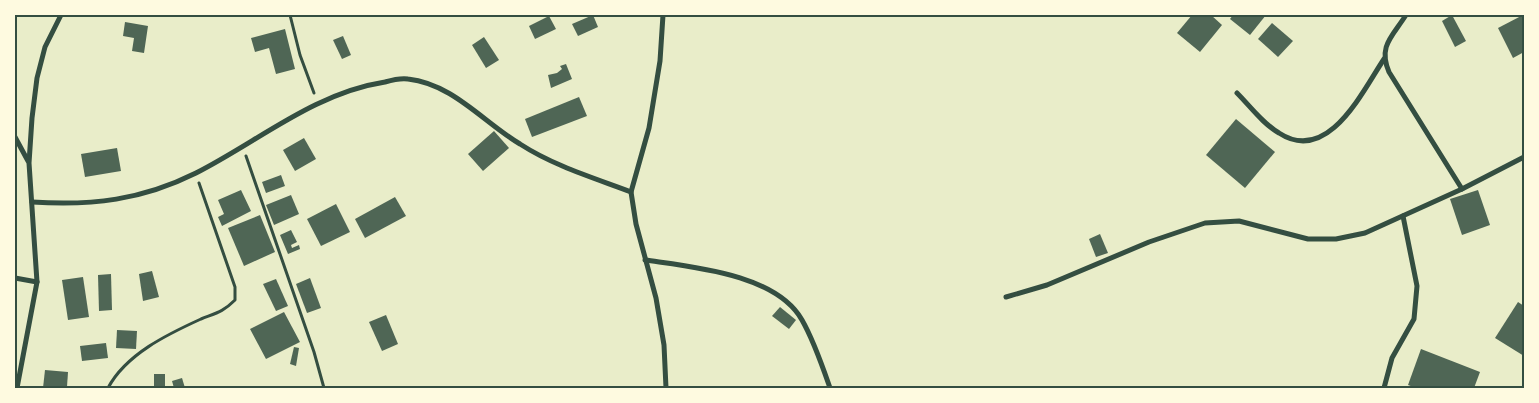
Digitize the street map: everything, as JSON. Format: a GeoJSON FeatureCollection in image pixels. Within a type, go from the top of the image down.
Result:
{"type":"FeatureCollection","features":[{"type":"Feature","properties":{"kind":"street"},"geometry":{"type":"LineString","coordinates":[[17,388],[37,282],[29,163],[37,78],[45,46],[61,15]]}},
{"type":"Feature","properties":{"kind":"street"},"geometry":{"type":"LineString","coordinates":[[663,15],[660,61],[649,128],[631,192],[636,224],[656,298],[662,336],[666,388]]}},
{"type":"Feature","properties":{"kind":"street"},"geometry":{"type":"LineString","coordinates":[[1406,15],[1384,49],[1384,59],[1389,72],[1462,189]]}},
{"type":"Feature","properties":{"kind":"street"},"geometry":{"type":"LineString","coordinates":[[1237,93],[1278,133],[1298,141],[1319,140],[1334,130],[1384,59]]}},
{"type":"Feature","properties":{"kind":"street"},"geometry":{"type":"LineString","coordinates":[[32,202],[68,204],[114,201],[148,192],[196,173],[318,103],[368,84],[406,78],[434,84],[462,101],[491,125],[521,145],[567,168],[631,192]]}},
{"type":"Feature","properties":{"kind":"street"},"geometry":{"type":"LineString","coordinates":[[15,138],[29,163]]}},
{"type":"Feature","properties":{"kind":"street"},"geometry":{"type":"LineString","coordinates":[[1006,297],[1047,285],[1149,242],[1205,223],[1239,221],[1308,239],[1336,239],[1365,233],[1462,189],[1524,157]]}},
{"type":"Feature","properties":{"kind":"street"},"geometry":{"type":"LineString","coordinates":[[1384,388],[1392,358],[1414,319],[1418,286],[1403,216]]}},
{"type":"Feature","properties":{"kind":"street"},"geometry":{"type":"LineString","coordinates":[[646,260],[743,278],[784,298],[802,319],[830,388]]}},
{"type":"Feature","properties":{"kind":"street"},"geometry":{"type":"LineString","coordinates":[[15,278],[37,282]]}},
{"type":"Feature","properties":{"kind":"path"},"geometry":{"type":"LineString","coordinates":[[290,15],[300,54],[318,103]]}},
{"type":"Feature","properties":{"kind":"path"},"geometry":{"type":"LineString","coordinates":[[242,146],[314,352],[324,388]]}},
{"type":"Feature","properties":{"kind":"path"},"geometry":{"type":"LineString","coordinates":[[108,388],[138,353],[202,319],[224,311],[235,300],[236,287],[196,173]]}},
{"type":"Feature","properties":{"kind":"building"},"geometry":{"type":"Polygon","coordinates":[[[593,15],[598,27],[578,36],[572,24],[593,15]]]}},
{"type":"Feature","properties":{"kind":"building"},"geometry":{"type":"Polygon","coordinates":[[[1192,15],[1211,15],[1222,25],[1200,52],[1177,33],[1192,15]]]}},
{"type":"Feature","properties":{"kind":"building"},"geometry":{"type":"Polygon","coordinates":[[[1233,15],[1266,15],[1250,35],[1230,19],[1233,15]]]}},
{"type":"Feature","properties":{"kind":"building"},"geometry":{"type":"Polygon","coordinates":[[[1452,15],[1466,41],[1455,47],[1442,21],[1452,15]]]}},
{"type":"Feature","properties":{"kind":"building"},"geometry":{"type":"Polygon","coordinates":[[[1523,15],[1524,52],[1513,58],[1498,28],[1523,15]]]}},
{"type":"Feature","properties":{"kind":"building"},"geometry":{"type":"Polygon","coordinates":[[[549,16],[556,29],[535,39],[529,26],[549,16]]]}},
{"type":"Feature","properties":{"kind":"building"},"geometry":{"type":"Polygon","coordinates":[[[125,22],[148,26],[144,53],[132,51],[134,38],[123,36],[125,22]]]}},
{"type":"Feature","properties":{"kind":"building"},"geometry":{"type":"Polygon","coordinates":[[[1272,23],[1293,41],[1278,57],[1258,39],[1272,23]]]}},
{"type":"Feature","properties":{"kind":"building"},"geometry":{"type":"Polygon","coordinates":[[[285,29],[295,69],[276,74],[269,48],[255,52],[251,38],[285,29]]]}},
{"type":"Feature","properties":{"kind":"building"},"geometry":{"type":"Polygon","coordinates":[[[343,36],[351,55],[342,59],[333,40],[343,36]]]}},
{"type":"Feature","properties":{"kind":"building"},"geometry":{"type":"Polygon","coordinates":[[[484,37],[499,60],[486,68],[472,45],[484,37]]]}},
{"type":"Feature","properties":{"kind":"building"},"geometry":{"type":"Polygon","coordinates":[[[566,64],[572,79],[551,88],[548,75],[557,73],[562,69],[560,66],[566,64]]]}},
{"type":"Feature","properties":{"kind":"building"},"geometry":{"type":"Polygon","coordinates":[[[579,97],[587,116],[532,137],[525,119],[579,97]]]}},
{"type":"Feature","properties":{"kind":"building"},"geometry":{"type":"Polygon","coordinates":[[[1236,119],[1275,152],[1245,188],[1206,155],[1236,119]]]}},
{"type":"Feature","properties":{"kind":"building"},"geometry":{"type":"Polygon","coordinates":[[[494,131],[509,148],[483,171],[468,154],[494,131]]]}},
{"type":"Feature","properties":{"kind":"building"},"geometry":{"type":"Polygon","coordinates":[[[304,138],[316,159],[295,171],[283,150],[304,138]]]}},
{"type":"Feature","properties":{"kind":"building"},"geometry":{"type":"Polygon","coordinates":[[[117,148],[121,171],[85,177],[81,154],[117,148]]]}},
{"type":"Feature","properties":{"kind":"building"},"geometry":{"type":"Polygon","coordinates":[[[281,175],[285,186],[266,193],[262,182],[281,175]]]}},
{"type":"Feature","properties":{"kind":"building"},"geometry":{"type":"Polygon","coordinates":[[[241,190],[251,211],[222,226],[218,217],[224,214],[218,200],[241,190]]]}},
{"type":"Feature","properties":{"kind":"building"},"geometry":{"type":"Polygon","coordinates":[[[1478,190],[1490,225],[1462,235],[1450,199],[1478,190]]]}},
{"type":"Feature","properties":{"kind":"building"},"geometry":{"type":"Polygon","coordinates":[[[291,195],[299,214],[274,225],[266,205],[291,195]]]}},
{"type":"Feature","properties":{"kind":"building"},"geometry":{"type":"Polygon","coordinates":[[[395,197],[406,216],[365,238],[355,219],[395,197]]]}},
{"type":"Feature","properties":{"kind":"building"},"geometry":{"type":"Polygon","coordinates":[[[336,204],[350,232],[321,246],[307,219],[336,204]]]}},
{"type":"Feature","properties":{"kind":"building"},"geometry":{"type":"Polygon","coordinates":[[[260,215],[275,252],[244,266],[228,228],[260,215]]]}},
{"type":"Feature","properties":{"kind":"building"},"geometry":{"type":"Polygon","coordinates":[[[291,230],[297,242],[291,245],[292,248],[299,245],[300,249],[288,254],[280,235],[291,230]]]}},
{"type":"Feature","properties":{"kind":"building"},"geometry":{"type":"Polygon","coordinates":[[[1100,234],[1108,253],[1096,257],[1089,239],[1100,234]]]}},
{"type":"Feature","properties":{"kind":"building"},"geometry":{"type":"Polygon","coordinates":[[[152,271],[159,297],[143,301],[139,274],[152,271]]]}},
{"type":"Feature","properties":{"kind":"building"},"geometry":{"type":"Polygon","coordinates":[[[111,274],[112,310],[99,311],[98,275],[111,274]]]}},
{"type":"Feature","properties":{"kind":"building"},"geometry":{"type":"Polygon","coordinates":[[[83,277],[89,317],[68,320],[62,280],[83,277]]]}},
{"type":"Feature","properties":{"kind":"building"},"geometry":{"type":"Polygon","coordinates":[[[310,278],[321,308],[307,313],[296,284],[310,278]]]}},
{"type":"Feature","properties":{"kind":"building"},"geometry":{"type":"Polygon","coordinates":[[[276,279],[288,306],[276,311],[263,284],[276,279]]]}},
{"type":"Feature","properties":{"kind":"building"},"geometry":{"type":"Polygon","coordinates":[[[1518,302],[1524,306],[1524,356],[1495,338],[1518,302]]]}},
{"type":"Feature","properties":{"kind":"building"},"geometry":{"type":"Polygon","coordinates":[[[780,307],[796,320],[789,329],[772,316],[780,307]]]}},
{"type":"Feature","properties":{"kind":"building"},"geometry":{"type":"Polygon","coordinates":[[[284,312],[300,342],[266,359],[250,329],[284,312]]]}},
{"type":"Feature","properties":{"kind":"building"},"geometry":{"type":"Polygon","coordinates":[[[386,315],[398,344],[382,351],[369,322],[386,315]]]}},
{"type":"Feature","properties":{"kind":"building"},"geometry":{"type":"Polygon","coordinates":[[[117,330],[137,331],[136,349],[116,348],[117,330]]]}},
{"type":"Feature","properties":{"kind":"building"},"geometry":{"type":"Polygon","coordinates":[[[106,343],[108,358],[82,361],[80,346],[106,343]]]}},
{"type":"Feature","properties":{"kind":"building"},"geometry":{"type":"Polygon","coordinates":[[[294,347],[299,348],[296,366],[290,364],[294,347]]]}},
{"type":"Feature","properties":{"kind":"building"},"geometry":{"type":"Polygon","coordinates":[[[1421,349],[1480,372],[1474,388],[1416,388],[1408,385],[1421,349]]]}},
{"type":"Feature","properties":{"kind":"building"},"geometry":{"type":"Polygon","coordinates":[[[45,370],[68,372],[67,387],[43,388],[45,370]]]}},
{"type":"Feature","properties":{"kind":"building"},"geometry":{"type":"Polygon","coordinates":[[[154,374],[165,374],[165,388],[154,388],[154,374]]]}},
{"type":"Feature","properties":{"kind":"building"},"geometry":{"type":"Polygon","coordinates":[[[182,378],[185,388],[174,388],[172,381],[182,378]]]}}]}
